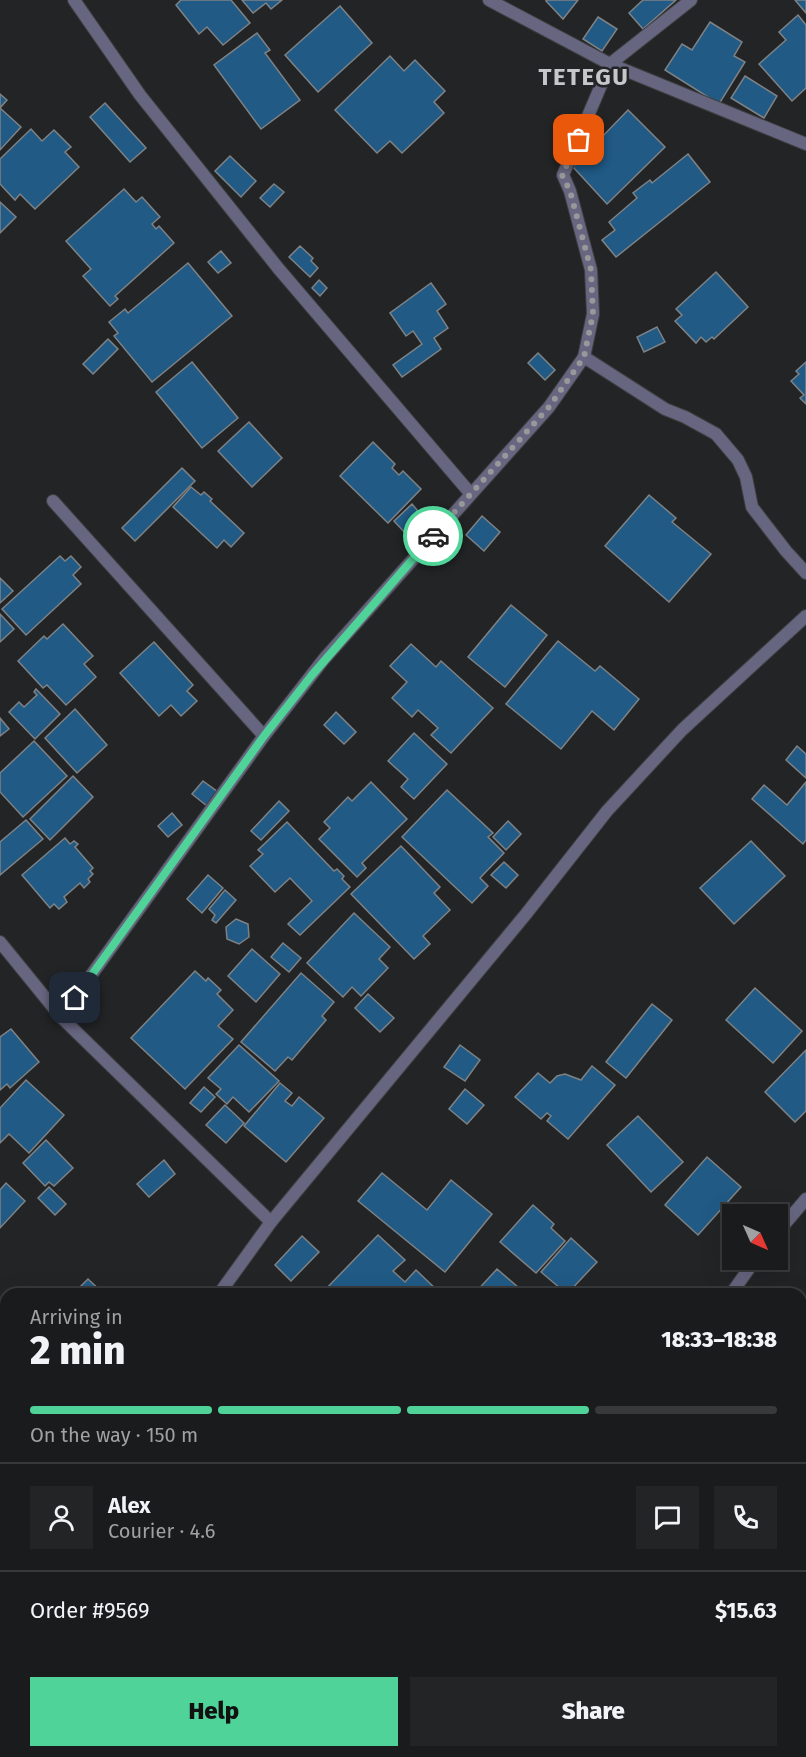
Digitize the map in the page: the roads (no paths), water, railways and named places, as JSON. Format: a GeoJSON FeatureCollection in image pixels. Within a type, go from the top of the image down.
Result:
{"type":"FeatureCollection","features":[{"type":"Feature","properties":{"kind":"street"},"geometry":{"type":"LineString","coordinates":[[74,0],[140,95],[278,268],[470,493]]}},
{"type":"Feature","properties":{"kind":"street"},"geometry":{"type":"LineString","coordinates":[[489,0],[610,64],[806,144]]}},
{"type":"Feature","properties":{"kind":"street"},"geometry":{"type":"LineString","coordinates":[[61,1017],[264,736],[324,659],[549,407],[584,357],[593,314],[591,270],[570,191],[562,175],[610,64],[692,0]]}},
{"type":"Feature","properties":{"kind":"street"},"geometry":{"type":"LineString","coordinates":[[584,357],[665,409],[716,434],[738,460],[746,477],[752,507],[806,573]]}},
{"type":"Feature","properties":{"kind":"street"},"geometry":{"type":"LineString","coordinates":[[53,501],[264,736]]}},
{"type":"Feature","properties":{"kind":"street"},"geometry":{"type":"LineString","coordinates":[[223,1288],[271,1222],[526,914],[607,811],[682,730],[806,616]]}},
{"type":"Feature","properties":{"kind":"street"},"geometry":{"type":"LineString","coordinates":[[0,942],[61,1017],[271,1222]]}},
{"type":"Feature","properties":{"kind":"street"},"geometry":{"type":"LineString","coordinates":[[788,1220],[806,1198]]}},
{"type":"Feature","properties":{"kind":"street"},"geometry":{"type":"LineString","coordinates":[[735,1288],[748,1270]]}},
{"type":"Feature","properties":{"kind":"district","name":"TETEGU"},"geometry":{"type":"Point","coordinates":[584,77]}}]}
